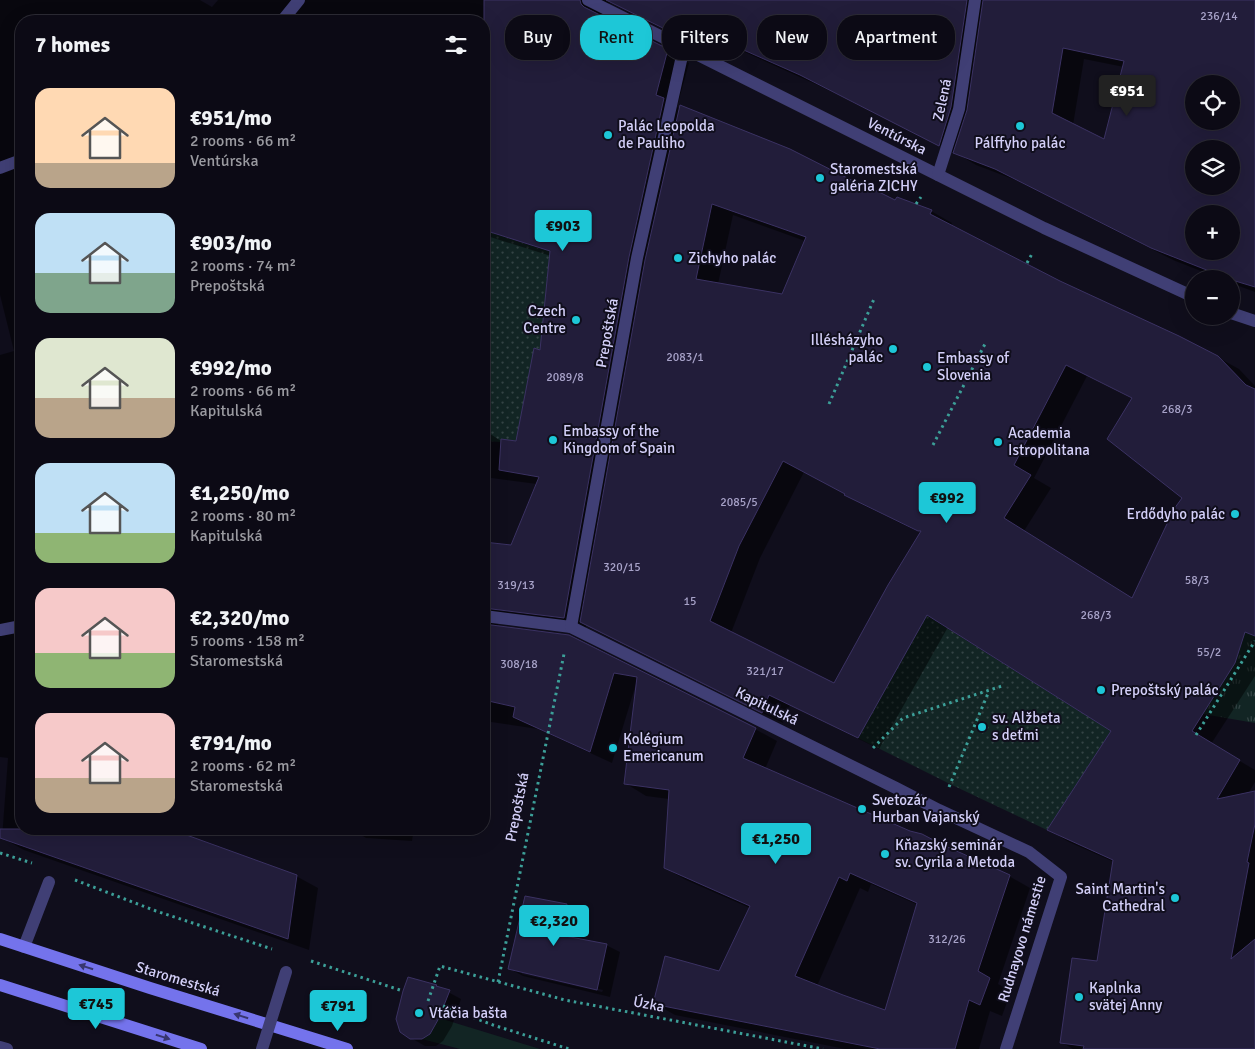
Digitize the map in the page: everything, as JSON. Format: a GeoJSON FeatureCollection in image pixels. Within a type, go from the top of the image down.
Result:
{"type":"FeatureCollection","features":[{"type":"Feature","properties":{"kind":"main road","name":"Staromestská"},"geometry":{"type":"LineString","coordinates":[[0,939],[347,1049]]}},
{"type":"Feature","properties":{"kind":"main road"},"geometry":{"type":"LineString","coordinates":[[0,985],[201,1049]]}},
{"type":"Feature","properties":{"kind":"street"},"geometry":{"type":"LineString","coordinates":[[287,15],[299,0]]}},
{"type":"Feature","properties":{"kind":"street","name":"Ventúrska"},"geometry":{"type":"LineString","coordinates":[[588,0],[662,36]]}},
{"type":"Feature","properties":{"kind":"street","name":"Zelená"},"geometry":{"type":"LineString","coordinates":[[938,175],[959,109],[975,0]]}},
{"type":"Feature","properties":{"kind":"street","name":"Prepoštská"},"geometry":{"type":"LineString","coordinates":[[571,627],[637,258],[681,60]]}},
{"type":"Feature","properties":{"kind":"street","name":"Ventúrska"},"geometry":{"type":"LineString","coordinates":[[710,60],[1044,228],[1185,292]]}},
{"type":"Feature","properties":{"kind":"street"},"geometry":{"type":"LineString","coordinates":[[0,168],[15,162]]}},
{"type":"Feature","properties":{"kind":"street"},"geometry":{"type":"LineString","coordinates":[[1240,315],[1255,321]]}},
{"type":"Feature","properties":{"kind":"street","name":"Kapitulská"},"geometry":{"type":"LineString","coordinates":[[490,617],[571,627],[939,810],[1029,852]]}},
{"type":"Feature","properties":{"kind":"street"},"geometry":{"type":"LineString","coordinates":[[0,630],[15,627]]}},
{"type":"Feature","properties":{"kind":"street","name":"Rudnayovo námestie"},"geometry":{"type":"LineString","coordinates":[[1006,1049],[1061,877],[1029,852]]}},
{"type":"Feature","properties":{"kind":"street"},"geometry":{"type":"LineString","coordinates":[[24,947],[48,882]]}},
{"type":"Feature","properties":{"kind":"street"},"geometry":{"type":"LineString","coordinates":[[262,1049],[286,972]]}},
{"type":"Feature","properties":{"kind":"street"},"geometry":{"type":"LineString","coordinates":[[0,1047],[7,1049]]}},
{"type":"Feature","properties":{"kind":"path"},"geometry":{"type":"LineString","coordinates":[[829,404],[874,299]]}},
{"type":"Feature","properties":{"kind":"path"},"geometry":{"type":"LineString","coordinates":[[933,445],[986,342]]}},
{"type":"Feature","properties":{"kind":"path"},"geometry":{"type":"LineString","coordinates":[[1196,735],[1255,641]]}},
{"type":"Feature","properties":{"kind":"path","name":"Prepoštská"},"geometry":{"type":"LineString","coordinates":[[498,982],[564,656]]}},
{"type":"Feature","properties":{"kind":"path"},"geometry":{"type":"LineString","coordinates":[[861,770],[874,746],[903,718],[1002,686]]}},
{"type":"Feature","properties":{"kind":"path"},"geometry":{"type":"LineString","coordinates":[[939,810],[988,691]]}},
{"type":"Feature","properties":{"kind":"path"},"geometry":{"type":"LineString","coordinates":[[0,854],[32,864]]}},
{"type":"Feature","properties":{"kind":"path"},"geometry":{"type":"LineString","coordinates":[[68,877],[156,911],[271,948]]}},
{"type":"Feature","properties":{"kind":"path"},"geometry":{"type":"LineString","coordinates":[[311,961],[403,991]]}},
{"type":"Feature","properties":{"kind":"path","name":"Úzka"},"geometry":{"type":"LineString","coordinates":[[428,1000],[440,966],[565,1000],[823,1049]]}},
{"type":"Feature","properties":{"kind":"path"},"geometry":{"type":"LineString","coordinates":[[443,1006],[494,1025],[569,1049]]}},
{"type":"Feature","properties":{"kind":"green space"},"geometry":{"type":"Polygon","coordinates":[[[546,200],[556,201],[540,350],[535,349],[516,441],[501,439],[501,442],[490,441],[490,232],[541,249],[546,200]]]}},
{"type":"Feature","properties":{"kind":"green space"},"geometry":{"type":"Polygon","coordinates":[[[926,615],[1111,731],[1047,830],[858,738],[926,615]]]}},
{"type":"Feature","properties":{"kind":"green space"},"geometry":{"type":"Polygon","coordinates":[[[1245,632],[1255,636],[1255,723],[1203,714],[1235,663],[1245,632]]]}},
{"type":"Feature","properties":{"kind":"green space"},"geometry":{"type":"Polygon","coordinates":[[[439,1018],[540,1049],[460,1049],[422,1039],[430,1034],[439,1018]]]}},
{"type":"Feature","properties":{"kind":"building"},"geometry":{"type":"Polygon","coordinates":[[[484,0],[580,0],[584,7],[600,15],[580,15],[580,60],[652,60],[652,41],[662,46],[662,60],[665,60],[656,95],[664,98],[629,257],[564,618],[490,609],[490,543],[511,545],[539,477],[499,470],[501,439],[516,441],[534,348],[540,350],[550,251],[490,232],[490,15],[484,15],[484,0]]]}},
{"type":"Feature","properties":{"kind":"building"},"geometry":{"type":"Polygon","coordinates":[[[606,0],[967,0],[951,107],[939,146],[800,75],[766,60],[827,60],[827,15],[757,15],[757,56],[747,51],[747,15],[662,15],[662,28],[652,23],[652,15],[636,15],[606,0]]]}},
{"type":"Feature","properties":{"kind":"building"},"geometry":{"type":"Polygon","coordinates":[[[983,0],[1255,0],[1255,287],[1240,282],[1240,270],[1207,270],[1151,248],[995,169],[953,153],[967,110],[983,0]],[[1063,48],[1052,113],[1104,139],[1124,61],[1063,48]]]}},
{"type":"Feature","properties":{"kind":"building"},"geometry":{"type":"Polygon","coordinates":[[[680,105],[790,149],[895,200],[897,197],[932,210],[930,214],[1060,281],[1218,356],[1246,385],[1255,389],[1255,636],[1245,632],[1235,663],[1192,731],[1240,760],[1217,799],[1255,791],[1255,824],[1231,959],[1255,939],[1255,1049],[1083,1049],[1084,1046],[1060,1043],[1072,958],[1097,961],[1113,860],[1047,830],[1111,731],[927,615],[858,738],[769,695],[762,713],[580,622],[645,260],[680,105]],[[712,204],[696,279],[782,294],[806,237],[712,204]],[[1066,365],[1014,465],[1031,475],[1004,518],[1132,598],[1174,509],[1182,498],[1107,439],[1132,398],[1066,365]],[[783,461],[739,546],[710,621],[834,683],[888,585],[921,531],[844,495],[783,461]]]}},
{"type":"Feature","properties":{"kind":"building"},"geometry":{"type":"Polygon","coordinates":[[[490,625],[569,635],[756,728],[743,758],[910,831],[922,834],[1010,875],[978,971],[990,978],[980,1005],[969,1000],[955,1049],[880,1049],[653,1004],[665,956],[719,971],[750,906],[664,868],[669,790],[624,784],[637,677],[614,673],[590,752],[513,717],[515,707],[490,701],[490,625]],[[850,873],[847,881],[839,877],[795,976],[885,1010],[917,903],[850,873]]]}},
{"type":"Feature","properties":{"kind":"building"},"geometry":{"type":"Polygon","coordinates":[[[0,829],[15,829],[15,835],[187,835],[297,875],[288,939],[0,838],[0,829]]]}},
{"type":"Feature","properties":{"kind":"building"},"geometry":{"type":"Polygon","coordinates":[[[525,896],[567,904],[560,935],[607,944],[597,990],[508,969],[525,896]]]}},
{"type":"Feature","properties":{"kind":"building","name":"Vtáčia bašta"},"geometry":{"type":"Polygon","coordinates":[[[408,977],[450,990],[439,1018],[430,1034],[422,1039],[410,1039],[400,1032],[396,1019],[408,977]]]}},
{"type":"Feature","properties":{"kind":"place","name":"Pálffyho palác"},"geometry":{"type":"Point","coordinates":[1020,126]}},
{"type":"Feature","properties":{"kind":"place","name":"Palác Leopolda de Pauliho"},"geometry":{"type":"Point","coordinates":[608,135]}},
{"type":"Feature","properties":{"kind":"place","name":"Staromestská galéria ZICHY"},"geometry":{"type":"Point","coordinates":[820,178]}},
{"type":"Feature","properties":{"kind":"place","name":"Zichyho palác"},"geometry":{"type":"Point","coordinates":[678,258]}},
{"type":"Feature","properties":{"kind":"place","name":"Czech Centre"},"geometry":{"type":"Point","coordinates":[576,320]}},
{"type":"Feature","properties":{"kind":"place","name":"Illésházyho palác"},"geometry":{"type":"Point","coordinates":[893,349]}},
{"type":"Feature","properties":{"kind":"place","name":"Embassy of Slovenia"},"geometry":{"type":"Point","coordinates":[927,367]}},
{"type":"Feature","properties":{"kind":"place","name":"Embassy of the Kingdom of Spain"},"geometry":{"type":"Point","coordinates":[553,440]}},
{"type":"Feature","properties":{"kind":"place","name":"Academia Istropolitana"},"geometry":{"type":"Point","coordinates":[998,442]}},
{"type":"Feature","properties":{"kind":"place","name":"Erdődyho palác"},"geometry":{"type":"Point","coordinates":[1235,514]}},
{"type":"Feature","properties":{"kind":"place","name":"Prepoštský palác"},"geometry":{"type":"Point","coordinates":[1101,690]}},
{"type":"Feature","properties":{"kind":"place","name":"sv. Alžbeta s deťmi"},"geometry":{"type":"Point","coordinates":[982,727]}},
{"type":"Feature","properties":{"kind":"place","name":"Kolégium Emericanum"},"geometry":{"type":"Point","coordinates":[613,748]}},
{"type":"Feature","properties":{"kind":"place","name":"Svetozár Hurban Vajanský"},"geometry":{"type":"Point","coordinates":[862,809]}},
{"type":"Feature","properties":{"kind":"place","name":"Kňazský seminár sv. Cyrila a Metoda"},"geometry":{"type":"Point","coordinates":[885,854]}},
{"type":"Feature","properties":{"kind":"place","name":"Saint Martin's Cathedral"},"geometry":{"type":"Point","coordinates":[1175,898]}},
{"type":"Feature","properties":{"kind":"place","name":"Kaplnka svätej Anny"},"geometry":{"type":"Point","coordinates":[1079,997]}},
{"type":"Feature","properties":{"kind":"place","name":"Vtáčia bašta"},"geometry":{"type":"Point","coordinates":[419,1013]}}]}
